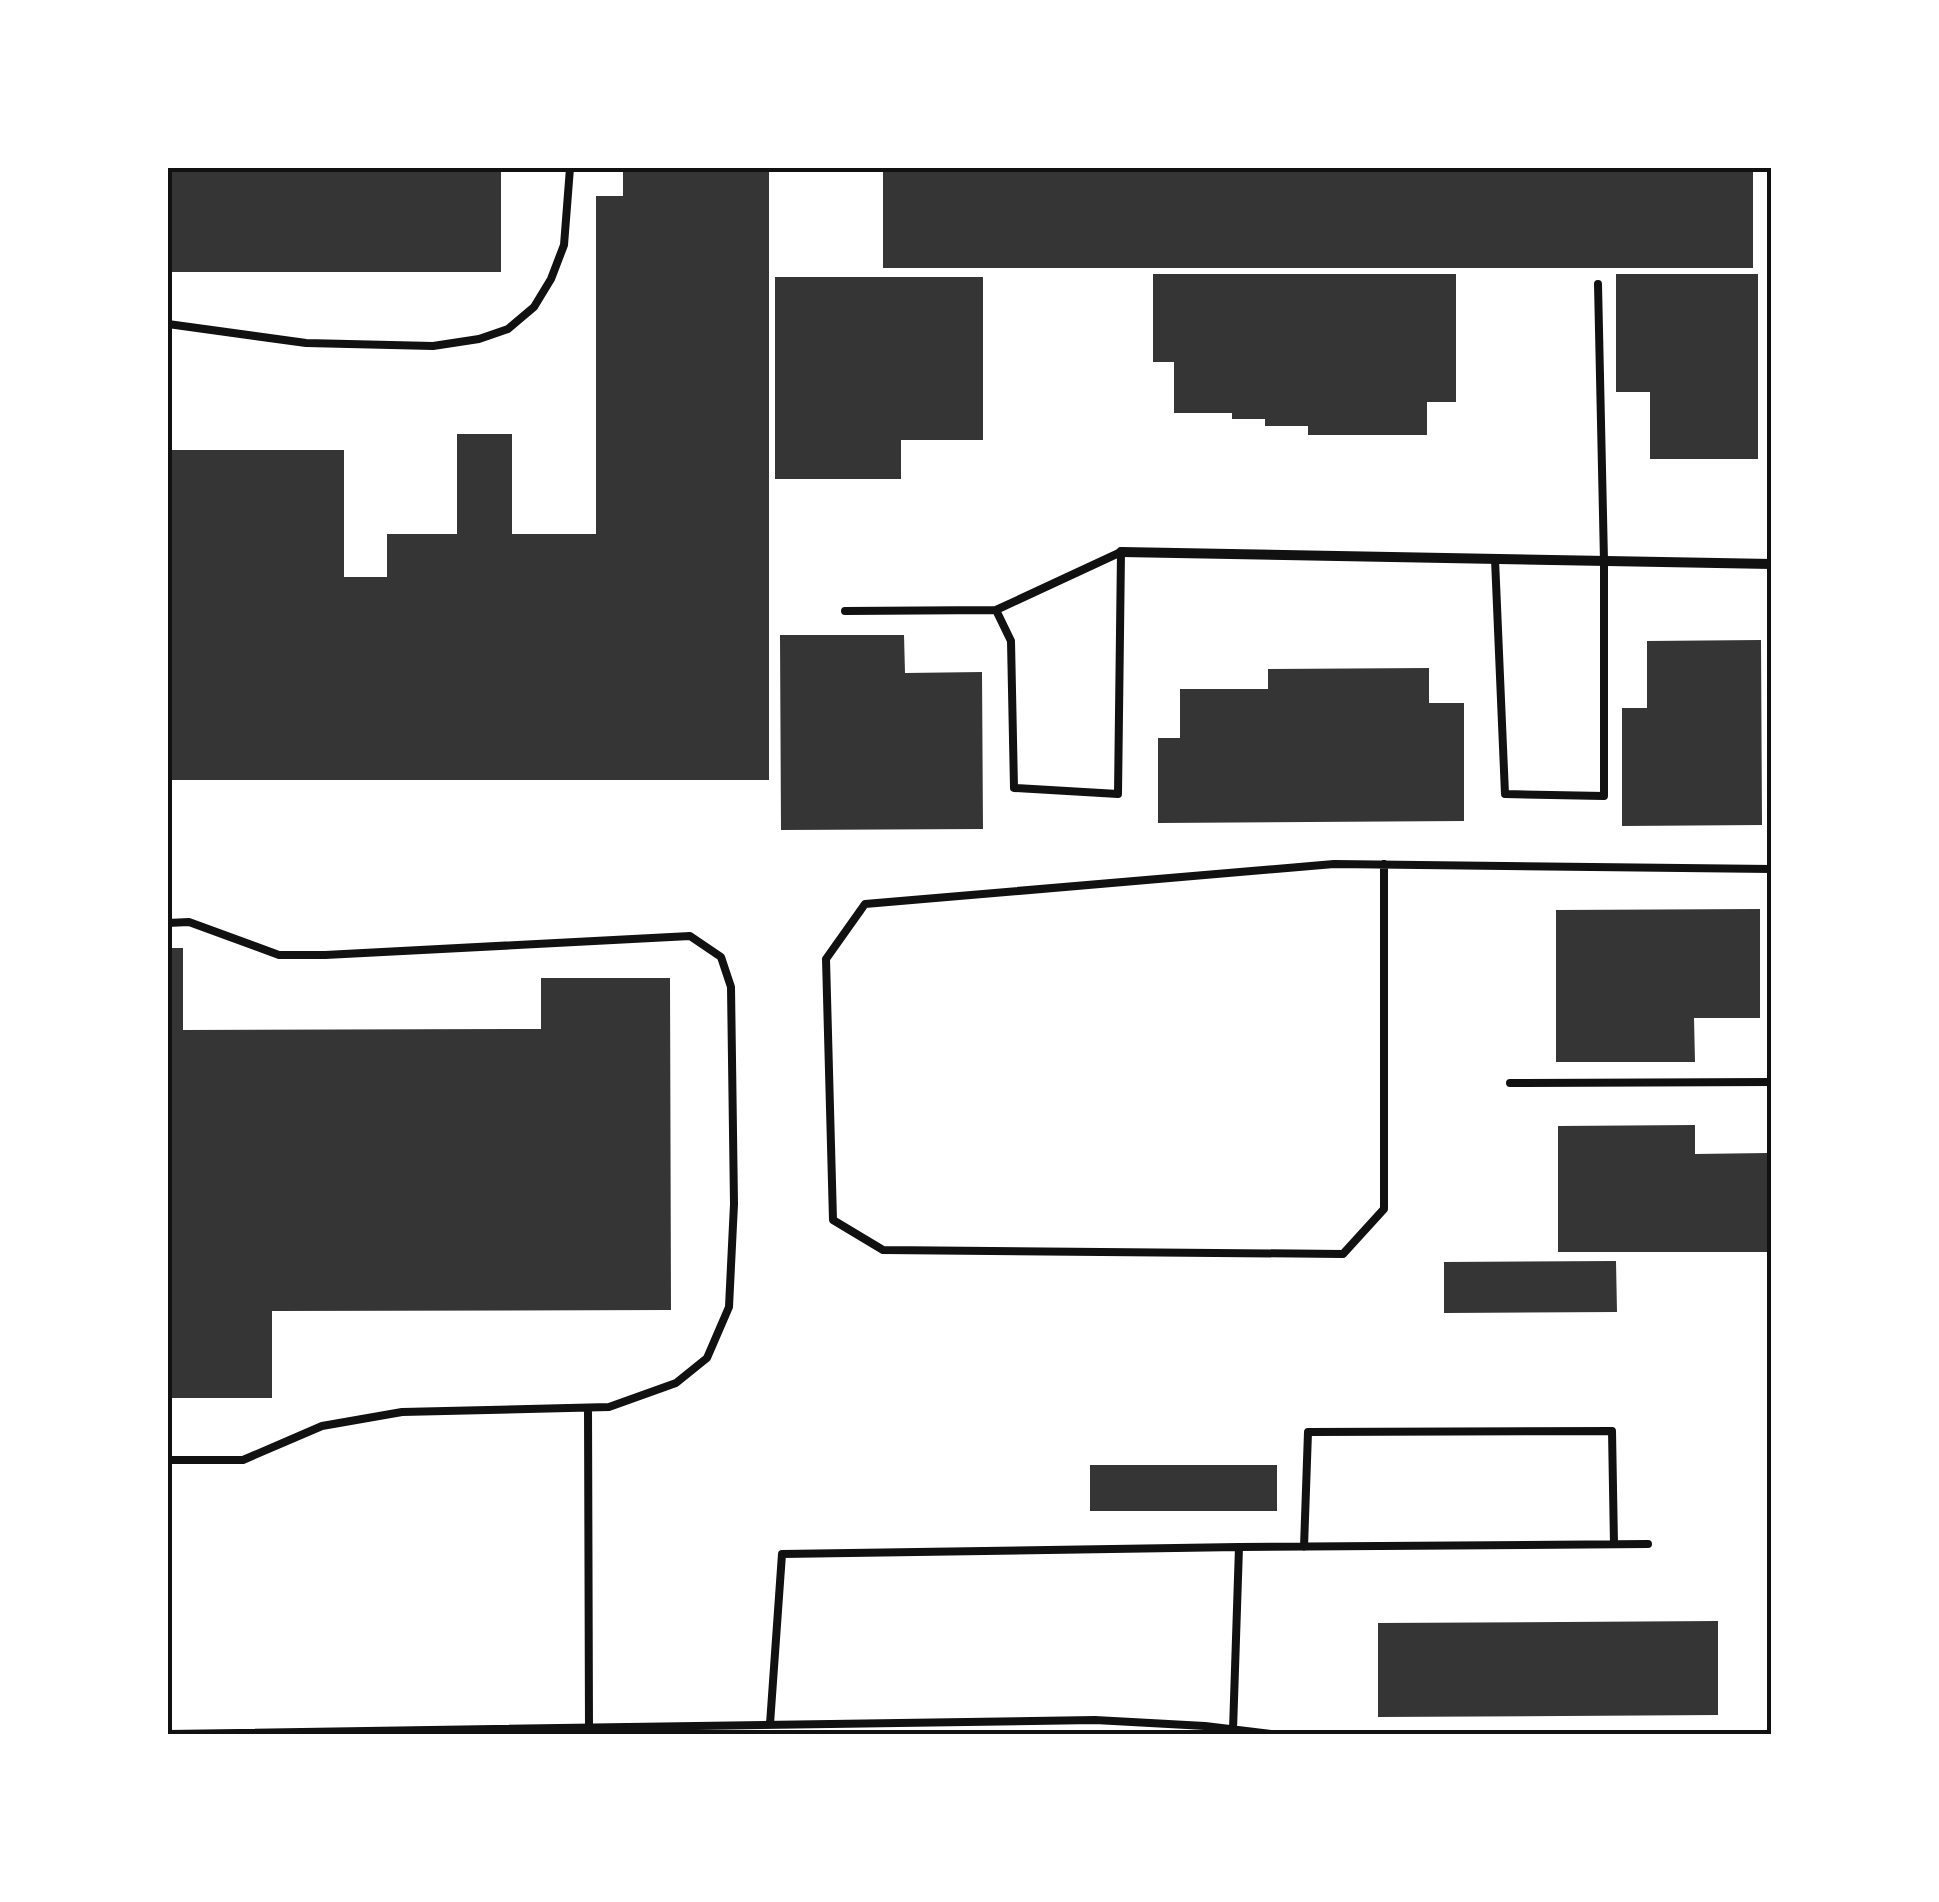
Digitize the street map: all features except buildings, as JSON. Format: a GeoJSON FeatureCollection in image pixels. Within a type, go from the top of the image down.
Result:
{"type":"FeatureCollection","features":[{"type":"Feature","properties":{"kind":"street"},"geometry":{"type":"LineString","coordinates":[[1121,552],[1772,564]]}},
{"type":"Feature","properties":{"kind":"lane"},"geometry":{"type":"LineString","coordinates":[[168,324],[306,343],[433,346],[479,340],[508,329],[534,307],[551,279],[564,245],[570,168]]}},
{"type":"Feature","properties":{"kind":"lane"},"geometry":{"type":"LineString","coordinates":[[1496,559],[1505,794],[1604,796],[1598,284]]}},
{"type":"Feature","properties":{"kind":"lane"},"geometry":{"type":"LineString","coordinates":[[845,611],[996,610],[1121,552],[1118,794],[1014,788],[1011,641],[996,610]]}},
{"type":"Feature","properties":{"kind":"lane"},"geometry":{"type":"LineString","coordinates":[[1384,864],[1384,1210],[1344,1254],[883,1250],[833,1220],[826,959],[865,904],[1315,866],[1384,864],[1772,869]]}},
{"type":"Feature","properties":{"kind":"lane"},"geometry":{"type":"LineString","coordinates":[[168,924],[189,922],[280,956],[690,936],[720,957],[731,988],[734,1204],[729,1307],[707,1358],[676,1383],[609,1407],[402,1412],[322,1426],[242,1460],[168,1460]]}},
{"type":"Feature","properties":{"kind":"lane"},"geometry":{"type":"LineString","coordinates":[[1510,1084],[1772,1082]]}},
{"type":"Feature","properties":{"kind":"lane"},"geometry":{"type":"LineString","coordinates":[[588,1408],[589,1727]]}},
{"type":"Feature","properties":{"kind":"lane"},"geometry":{"type":"LineString","coordinates":[[1304,1547],[1308,1432],[1612,1432],[1614,1544]]}},
{"type":"Feature","properties":{"kind":"lane"},"geometry":{"type":"LineString","coordinates":[[770,1724],[782,1554],[1648,1544]]}},
{"type":"Feature","properties":{"kind":"lane"},"geometry":{"type":"LineString","coordinates":[[1234,1730],[1238,1547]]}},
{"type":"Feature","properties":{"kind":"lane"},"geometry":{"type":"LineString","coordinates":[[168,1734],[589,1727],[640,1731],[770,1724],[1095,1720],[1271,1734]]}}]}
